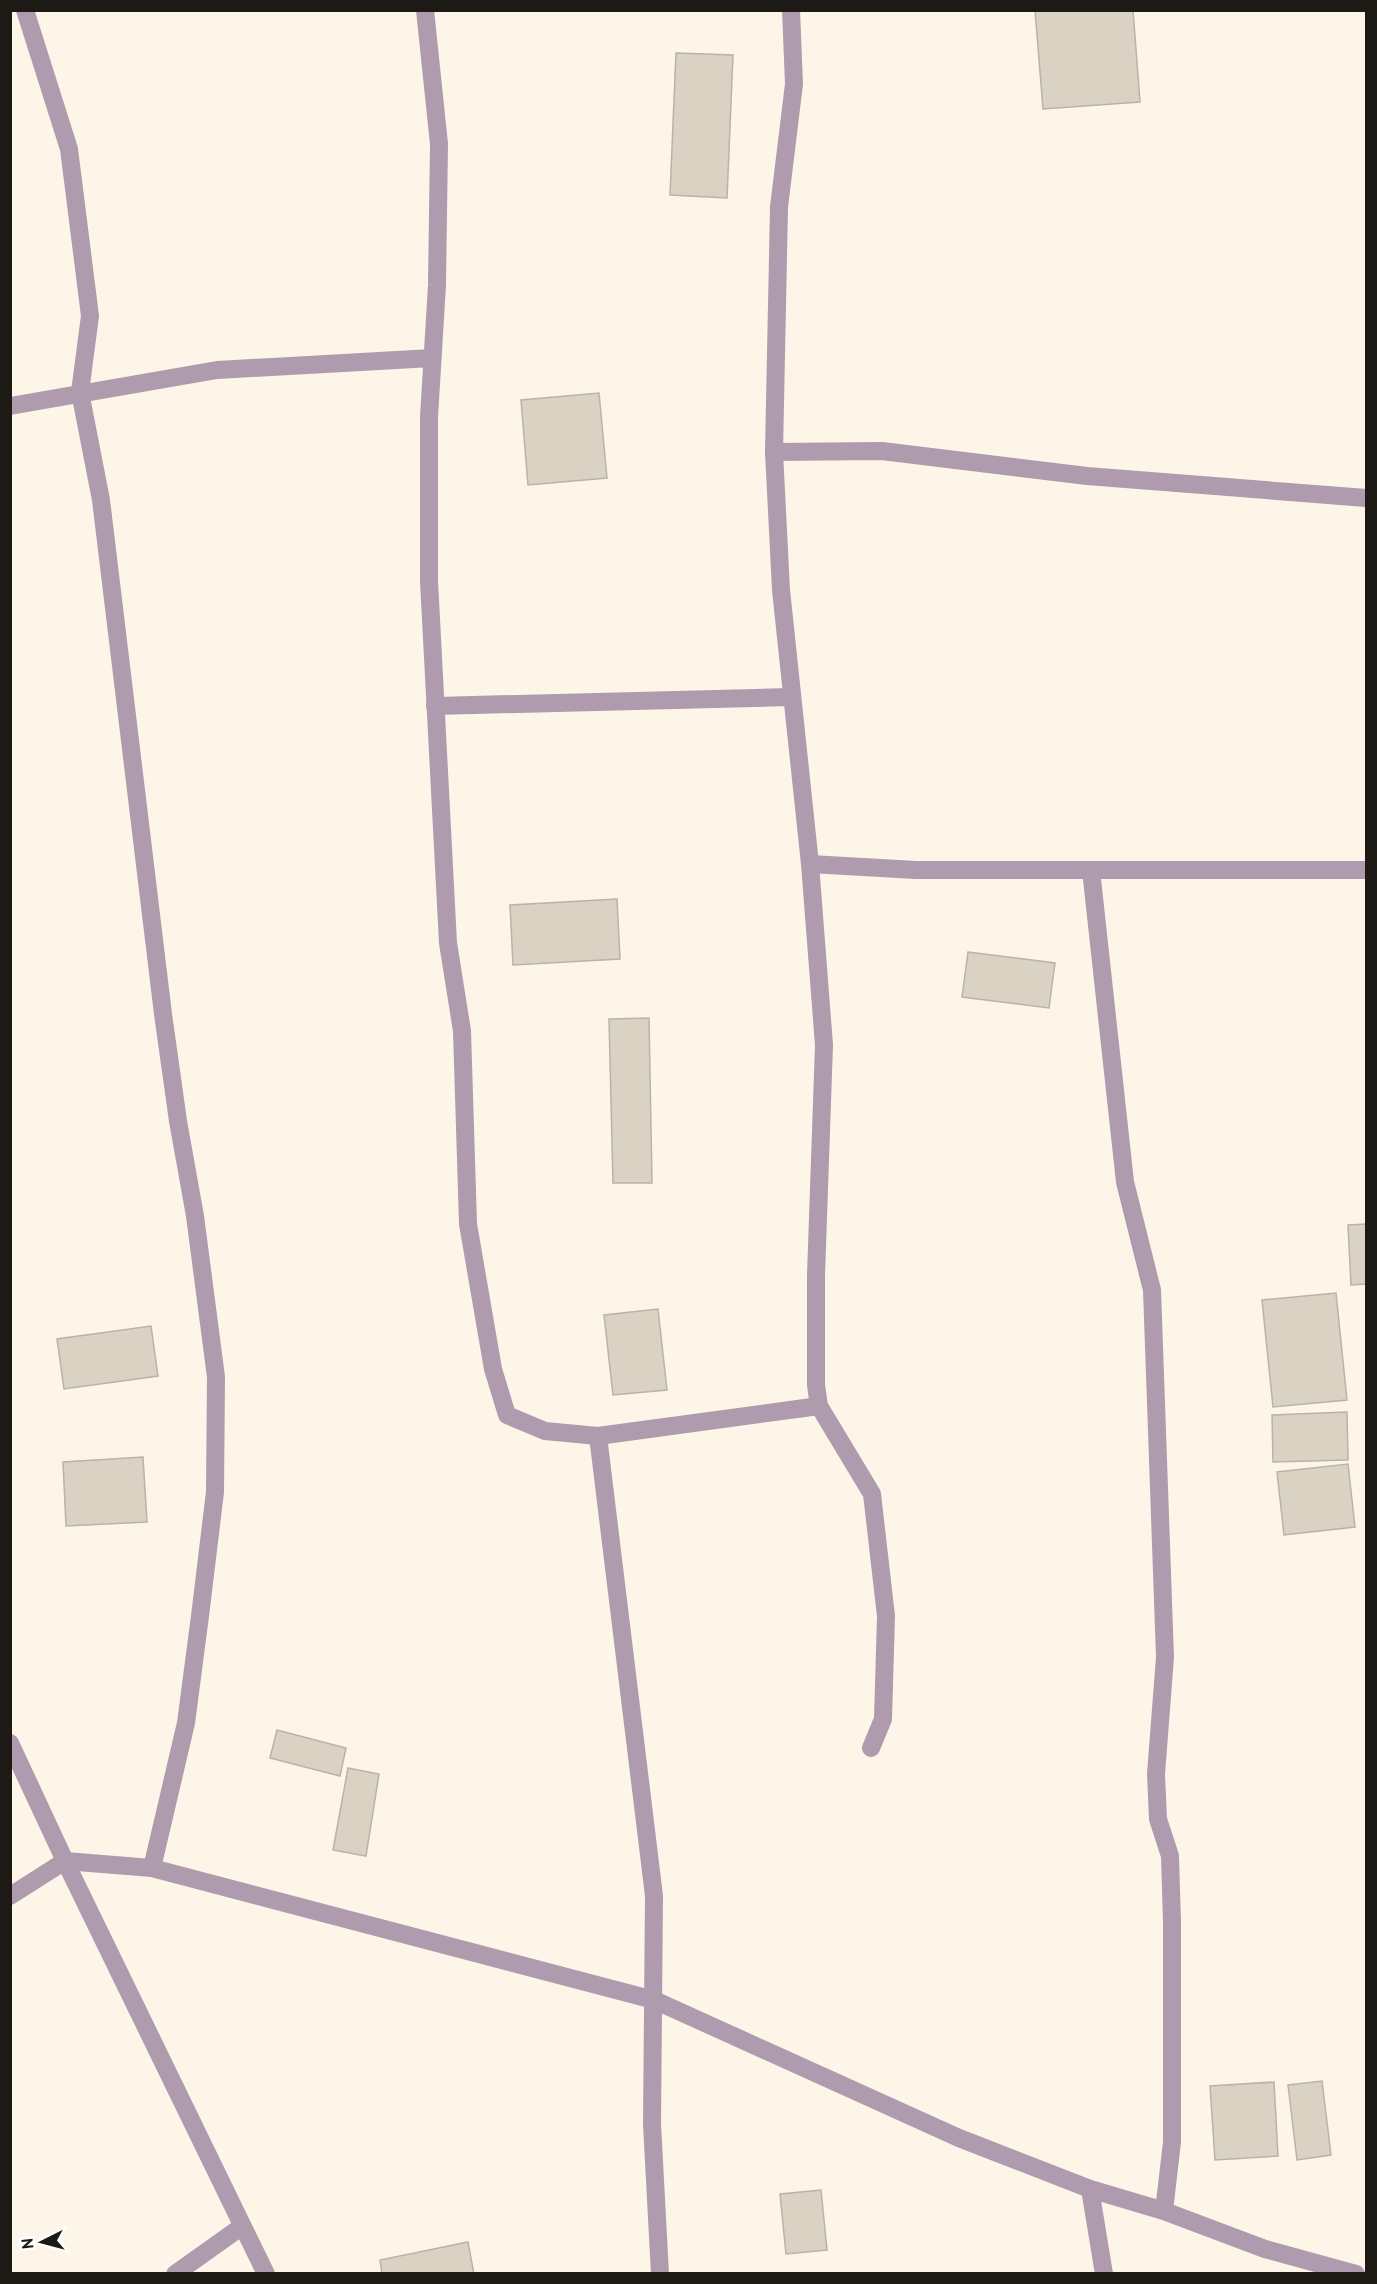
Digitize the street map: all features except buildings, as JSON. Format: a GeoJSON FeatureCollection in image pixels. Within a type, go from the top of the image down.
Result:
{"type":"FeatureCollection","features":[{"type":"Feature","properties":{"kind":"street"},"geometry":{"type":"LineString","coordinates":[[26,10],[69,149],[90,316],[80,392],[101,500],[165,1026],[178,1121],[195,1216],[216,1377],[215,1492],[186,1724],[152,1868]]}},
{"type":"Feature","properties":{"kind":"street"},"geometry":{"type":"LineString","coordinates":[[424,10],[439,144],[437,285],[429,417],[429,581],[448,943],[462,1031],[468,1224],[494,1369],[507,1415],[545,1431],[598,1436],[819,1406]]}},
{"type":"Feature","properties":{"kind":"street"},"geometry":{"type":"LineString","coordinates":[[791,10],[794,84],[779,207],[774,452],[781,590],[790,697],[810,864],[824,1045],[816,1275],[816,1385],[819,1406],[872,1494],[886,1617],[883,1719],[871,1748]]}},
{"type":"Feature","properties":{"kind":"street"},"geometry":{"type":"LineString","coordinates":[[10,406],[217,370],[432,358]]}},
{"type":"Feature","properties":{"kind":"street"},"geometry":{"type":"LineString","coordinates":[[774,452],[882,451],[1087,476],[1366,498]]}},
{"type":"Feature","properties":{"kind":"street"},"geometry":{"type":"LineString","coordinates":[[435,705],[790,697]]}},
{"type":"Feature","properties":{"kind":"street"},"geometry":{"type":"LineString","coordinates":[[810,864],[916,870],[1366,870]]}},
{"type":"Feature","properties":{"kind":"street"},"geometry":{"type":"LineString","coordinates":[[1091,870],[1125,1182],[1152,1290],[1165,1657],[1156,1774],[1158,1819],[1170,1856],[1172,1922],[1172,2142],[1164,2211]]}},
{"type":"Feature","properties":{"kind":"street"},"geometry":{"type":"LineString","coordinates":[[598,1436],[654,1896],[651,2124],[660,2274]]}},
{"type":"Feature","properties":{"kind":"street"},"geometry":{"type":"LineString","coordinates":[[10,1743],[241,2227],[266,2274]]}},
{"type":"Feature","properties":{"kind":"street"},"geometry":{"type":"LineString","coordinates":[[10,1896],[65,1861],[152,1868],[654,2000],[959,2138],[1090,2188],[1164,2211],[1265,2249],[1356,2274]]}},
{"type":"Feature","properties":{"kind":"street"},"geometry":{"type":"LineString","coordinates":[[1090,2188],[1104,2274]]}},
{"type":"Feature","properties":{"kind":"street"},"geometry":{"type":"LineString","coordinates":[[175,2274],[241,2227]]}}]}
